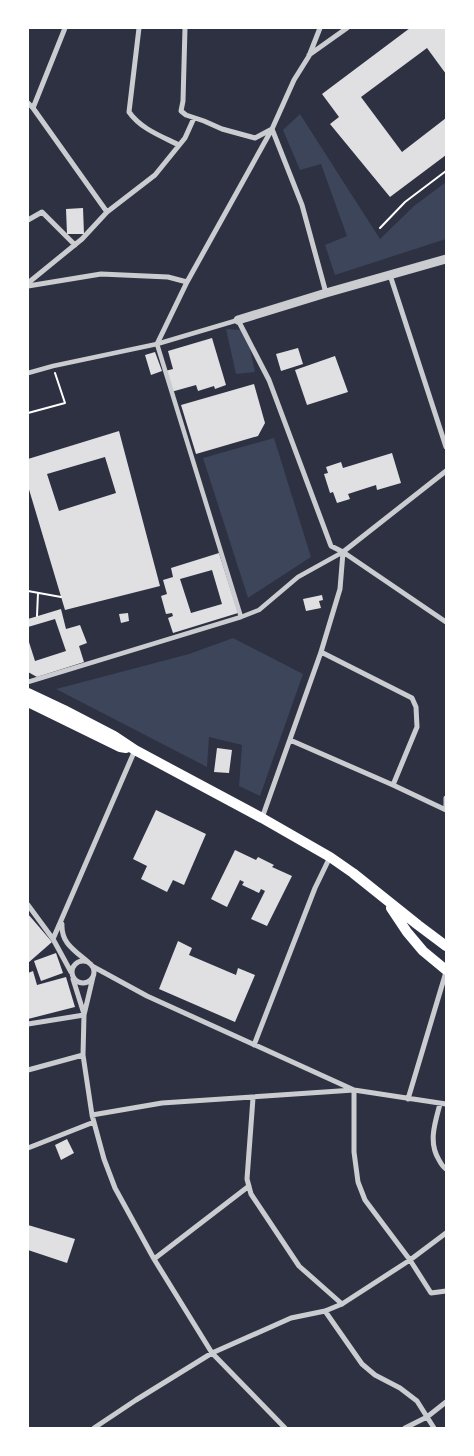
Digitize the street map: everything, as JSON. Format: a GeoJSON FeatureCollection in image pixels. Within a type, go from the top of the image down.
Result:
{"type":"FeatureCollection","features":[{"type":"Feature","properties":{"kind":"main road"},"geometry":{"type":"LineString","coordinates":[[28,693],[114,736],[135,750],[330,857],[446,946]]}},
{"type":"Feature","properties":{"kind":"main road"},"geometry":{"type":"LineString","coordinates":[[28,702],[120,747],[135,750]]}},
{"type":"Feature","properties":{"kind":"main road"},"geometry":{"type":"LineString","coordinates":[[384,899],[423,951],[446,971]]}},
{"type":"Feature","properties":{"kind":"street"},"geometry":{"type":"LineString","coordinates":[[33,108],[66,28]]}},
{"type":"Feature","properties":{"kind":"street"},"geometry":{"type":"LineString","coordinates":[[139,28],[128,112],[135,121],[179,145]]}},
{"type":"Feature","properties":{"kind":"street"},"geometry":{"type":"LineString","coordinates":[[185,28],[183,101],[181,111],[186,115],[222,129],[255,138],[272,129]]}},
{"type":"Feature","properties":{"kind":"street"},"geometry":{"type":"LineString","coordinates":[[241,616],[157,344],[187,282],[272,129],[320,28]]}},
{"type":"Feature","properties":{"kind":"street"},"geometry":{"type":"LineString","coordinates":[[308,56],[347,28]]}},
{"type":"Feature","properties":{"kind":"street"},"geometry":{"type":"LineString","coordinates":[[28,103],[107,212]]}},
{"type":"Feature","properties":{"kind":"street"},"geometry":{"type":"LineString","coordinates":[[28,284],[74,245],[107,212],[155,175],[184,138],[194,118]]}},
{"type":"Feature","properties":{"kind":"street"},"geometry":{"type":"LineString","coordinates":[[272,129],[302,205],[326,293]]}},
{"type":"Feature","properties":{"kind":"street"},"geometry":{"type":"LineString","coordinates":[[28,220],[42,212],[74,245]]}},
{"type":"Feature","properties":{"kind":"street"},"geometry":{"type":"LineString","coordinates":[[28,373],[157,344],[446,259]]}},
{"type":"Feature","properties":{"kind":"street"},"geometry":{"type":"LineString","coordinates":[[28,284],[101,274],[168,277],[187,282]]}},
{"type":"Feature","properties":{"kind":"street"},"geometry":{"type":"LineString","coordinates":[[390,275],[446,447]]}},
{"type":"Feature","properties":{"kind":"street"},"geometry":{"type":"LineString","coordinates":[[238,320],[269,380],[331,546],[343,552],[446,622]]}},
{"type":"Feature","properties":{"kind":"street"},"geometry":{"type":"LineString","coordinates":[[28,682],[259,610],[298,577],[343,552],[446,470]]}},
{"type":"Feature","properties":{"kind":"street"},"geometry":{"type":"LineString","coordinates":[[262,818],[321,652],[340,589],[343,552]]}},
{"type":"Feature","properties":{"kind":"street"},"geometry":{"type":"LineString","coordinates":[[321,652],[412,698],[416,707],[417,727],[393,785]]}},
{"type":"Feature","properties":{"kind":"street"},"geometry":{"type":"LineString","coordinates":[[290,740],[446,809],[446,798]]}},
{"type":"Feature","properties":{"kind":"street"},"geometry":{"type":"LineString","coordinates":[[53,939],[135,750]]}},
{"type":"Feature","properties":{"kind":"street"},"geometry":{"type":"LineString","coordinates":[[254,1044],[315,888],[330,857]]}},
{"type":"Feature","properties":{"kind":"street"},"geometry":{"type":"LineString","coordinates":[[28,905],[53,939],[71,972],[84,1015]]}},
{"type":"Feature","properties":{"kind":"street"},"geometry":{"type":"LineString","coordinates":[[62,919],[61,931],[66,942],[94,970],[84,1015],[83,1056],[92,1114],[104,1159],[115,1188],[154,1259],[212,1353],[285,1428]]}},
{"type":"Feature","properties":{"kind":"street"},"geometry":{"type":"LineString","coordinates":[[71,972],[76,963],[83,961],[147,996],[354,1090]]}},
{"type":"Feature","properties":{"kind":"street"},"geometry":{"type":"LineString","coordinates":[[408,1099],[446,971]]}},
{"type":"Feature","properties":{"kind":"street"},"geometry":{"type":"LineString","coordinates":[[73,979],[80,984],[84,984],[93,977]]}},
{"type":"Feature","properties":{"kind":"street"},"geometry":{"type":"LineString","coordinates":[[28,1024],[84,1015]]}},
{"type":"Feature","properties":{"kind":"street"},"geometry":{"type":"LineString","coordinates":[[28,1070],[83,1056]]}},
{"type":"Feature","properties":{"kind":"street"},"geometry":{"type":"LineString","coordinates":[[354,1090],[354,1152],[358,1182],[366,1200],[410,1260],[431,1293],[446,1291]]}},
{"type":"Feature","properties":{"kind":"street"},"geometry":{"type":"LineString","coordinates":[[92,1114],[162,1103],[354,1090],[446,1104]]}},
{"type":"Feature","properties":{"kind":"street"},"geometry":{"type":"LineString","coordinates":[[253,1098],[247,1179],[251,1194],[299,1266],[342,1304]]}},
{"type":"Feature","properties":{"kind":"street"},"geometry":{"type":"LineString","coordinates":[[440,1104],[432,1134],[434,1151],[446,1169]]}},
{"type":"Feature","properties":{"kind":"street"},"geometry":{"type":"LineString","coordinates":[[28,1148],[94,1122]]}},
{"type":"Feature","properties":{"kind":"street"},"geometry":{"type":"LineString","coordinates":[[154,1259],[249,1186]]}},
{"type":"Feature","properties":{"kind":"street"},"geometry":{"type":"LineString","coordinates":[[94,1428],[212,1353],[291,1318],[325,1311],[342,1304],[410,1260],[446,1233]]}},
{"type":"Feature","properties":{"kind":"street"},"geometry":{"type":"LineString","coordinates":[[325,1311],[362,1364],[374,1375],[400,1388],[417,1401],[434,1428]]}},
{"type":"Feature","properties":{"kind":"street"},"geometry":{"type":"LineString","coordinates":[[405,1428],[427,1417],[446,1402]]}},
{"type":"Feature","properties":{"kind":"path"},"geometry":{"type":"LineString","coordinates":[[380,228],[405,202],[446,171]]}},
{"type":"Feature","properties":{"kind":"path"},"geometry":{"type":"LineString","coordinates":[[28,413],[65,403],[53,366]]}},
{"type":"Feature","properties":{"kind":"path"},"geometry":{"type":"LineString","coordinates":[[28,591],[61,597]]}},
{"type":"Feature","properties":{"kind":"path"},"geometry":{"type":"LineString","coordinates":[[36,616],[38,593]]}},
{"type":"Feature","properties":{"kind":"shaded area"},"geometry":{"type":"Polygon","coordinates":[[[300,114],[380,239],[414,206],[446,182],[446,239],[335,275],[325,245],[347,236],[321,164],[300,170],[283,130],[300,114]]]}},
{"type":"Feature","properties":{"kind":"shaded area"},"geometry":{"type":"Polygon","coordinates":[[[226,329],[246,330],[255,372],[236,374],[226,329]]]}},
{"type":"Feature","properties":{"kind":"shaded area"},"geometry":{"type":"Polygon","coordinates":[[[274,438],[311,557],[248,598],[203,458],[274,438]]]}},
{"type":"Feature","properties":{"kind":"shaded area"},"geometry":{"type":"Polygon","coordinates":[[[233,638],[303,674],[260,796],[239,786],[242,745],[209,737],[207,767],[56,689],[189,654],[233,638]]]}},
{"type":"Feature","properties":{"kind":"building"},"geometry":{"type":"Polygon","coordinates":[[[410,28],[446,28],[446,74],[427,48],[361,97],[402,152],[446,118],[446,155],[390,197],[330,124],[339,117],[322,94],[410,28]]]}},
{"type":"Feature","properties":{"kind":"building"},"geometry":{"type":"Polygon","coordinates":[[[83,208],[84,234],[67,234],[66,209],[83,208]]]}},
{"type":"Feature","properties":{"kind":"building"},"geometry":{"type":"Polygon","coordinates":[[[212,338],[226,385],[215,389],[214,386],[198,391],[196,385],[171,392],[165,371],[173,369],[168,351],[212,338]]]}},
{"type":"Feature","properties":{"kind":"building"},"geometry":{"type":"Polygon","coordinates":[[[298,348],[303,364],[281,371],[276,354],[298,348]]]}},
{"type":"Feature","properties":{"kind":"building"},"geometry":{"type":"Polygon","coordinates":[[[155,352],[162,371],[151,375],[145,355],[155,352]]]}},
{"type":"Feature","properties":{"kind":"building"},"geometry":{"type":"Polygon","coordinates":[[[335,356],[348,392],[307,405],[295,370],[335,356]]]}},
{"type":"Feature","properties":{"kind":"building"},"geometry":{"type":"Polygon","coordinates":[[[254,384],[265,423],[258,436],[196,454],[181,405],[254,384]]]}},
{"type":"Feature","properties":{"kind":"building"},"geometry":{"type":"Polygon","coordinates":[[[119,431],[160,586],[65,610],[28,486],[28,459],[119,431]],[[105,457],[47,474],[59,511],[116,493],[105,457]]]}},
{"type":"Feature","properties":{"kind":"building"},"geometry":{"type":"Polygon","coordinates":[[[392,453],[401,483],[377,490],[376,485],[348,494],[350,499],[337,503],[333,492],[330,493],[324,474],[328,473],[326,467],[341,462],[343,468],[392,453]]]}},
{"type":"Feature","properties":{"kind":"building"},"geometry":{"type":"Polygon","coordinates":[[[219,553],[238,613],[173,633],[168,618],[173,616],[172,613],[166,614],[161,596],[167,594],[163,580],[173,577],[171,568],[219,553]],[[212,570],[180,579],[191,613],[222,604],[212,570]]]}},
{"type":"Feature","properties":{"kind":"building"},"geometry":{"type":"Polygon","coordinates":[[[322,595],[323,600],[319,601],[321,608],[306,611],[303,599],[322,595]]]}},
{"type":"Feature","properties":{"kind":"building"},"geometry":{"type":"Polygon","coordinates":[[[61,609],[66,629],[80,625],[87,643],[79,646],[84,662],[37,677],[28,672],[28,639],[35,661],[66,651],[55,619],[28,627],[28,619],[61,609]]]}},
{"type":"Feature","properties":{"kind":"building"},"geometry":{"type":"Polygon","coordinates":[[[128,613],[129,621],[121,623],[119,614],[128,613]]]}},
{"type":"Feature","properties":{"kind":"building"},"geometry":{"type":"Polygon","coordinates":[[[217,748],[232,750],[229,773],[214,772],[217,748]]]}},
{"type":"Feature","properties":{"kind":"building"},"geometry":{"type":"Polygon","coordinates":[[[156,810],[206,834],[184,885],[173,880],[167,892],[141,879],[147,866],[133,859],[156,810]]]}},
{"type":"Feature","properties":{"kind":"building"},"geometry":{"type":"Polygon","coordinates":[[[235,850],[256,860],[258,857],[274,865],[272,867],[292,876],[267,926],[251,919],[265,891],[261,889],[259,893],[242,885],[244,882],[240,880],[227,907],[211,899],[235,850]]]}},
{"type":"Feature","properties":{"kind":"building"},"geometry":{"type":"Polygon","coordinates":[[[28,914],[52,942],[28,963],[28,914]]]}},
{"type":"Feature","properties":{"kind":"building"},"geometry":{"type":"Polygon","coordinates":[[[178,941],[192,948],[189,955],[236,975],[238,968],[255,975],[235,1022],[159,989],[178,941]]]}},
{"type":"Feature","properties":{"kind":"building"},"geometry":{"type":"Polygon","coordinates":[[[56,953],[63,973],[41,981],[34,961],[56,953]]]}},
{"type":"Feature","properties":{"kind":"building"},"geometry":{"type":"Polygon","coordinates":[[[33,971],[37,985],[66,977],[75,1007],[28,1019],[28,973],[33,971]]]}},
{"type":"Feature","properties":{"kind":"building"},"geometry":{"type":"Polygon","coordinates":[[[67,1139],[74,1153],[61,1160],[55,1145],[67,1139]]]}},
{"type":"Feature","properties":{"kind":"building"},"geometry":{"type":"Polygon","coordinates":[[[28,1225],[75,1239],[67,1263],[28,1250],[28,1225]]]}}]}
